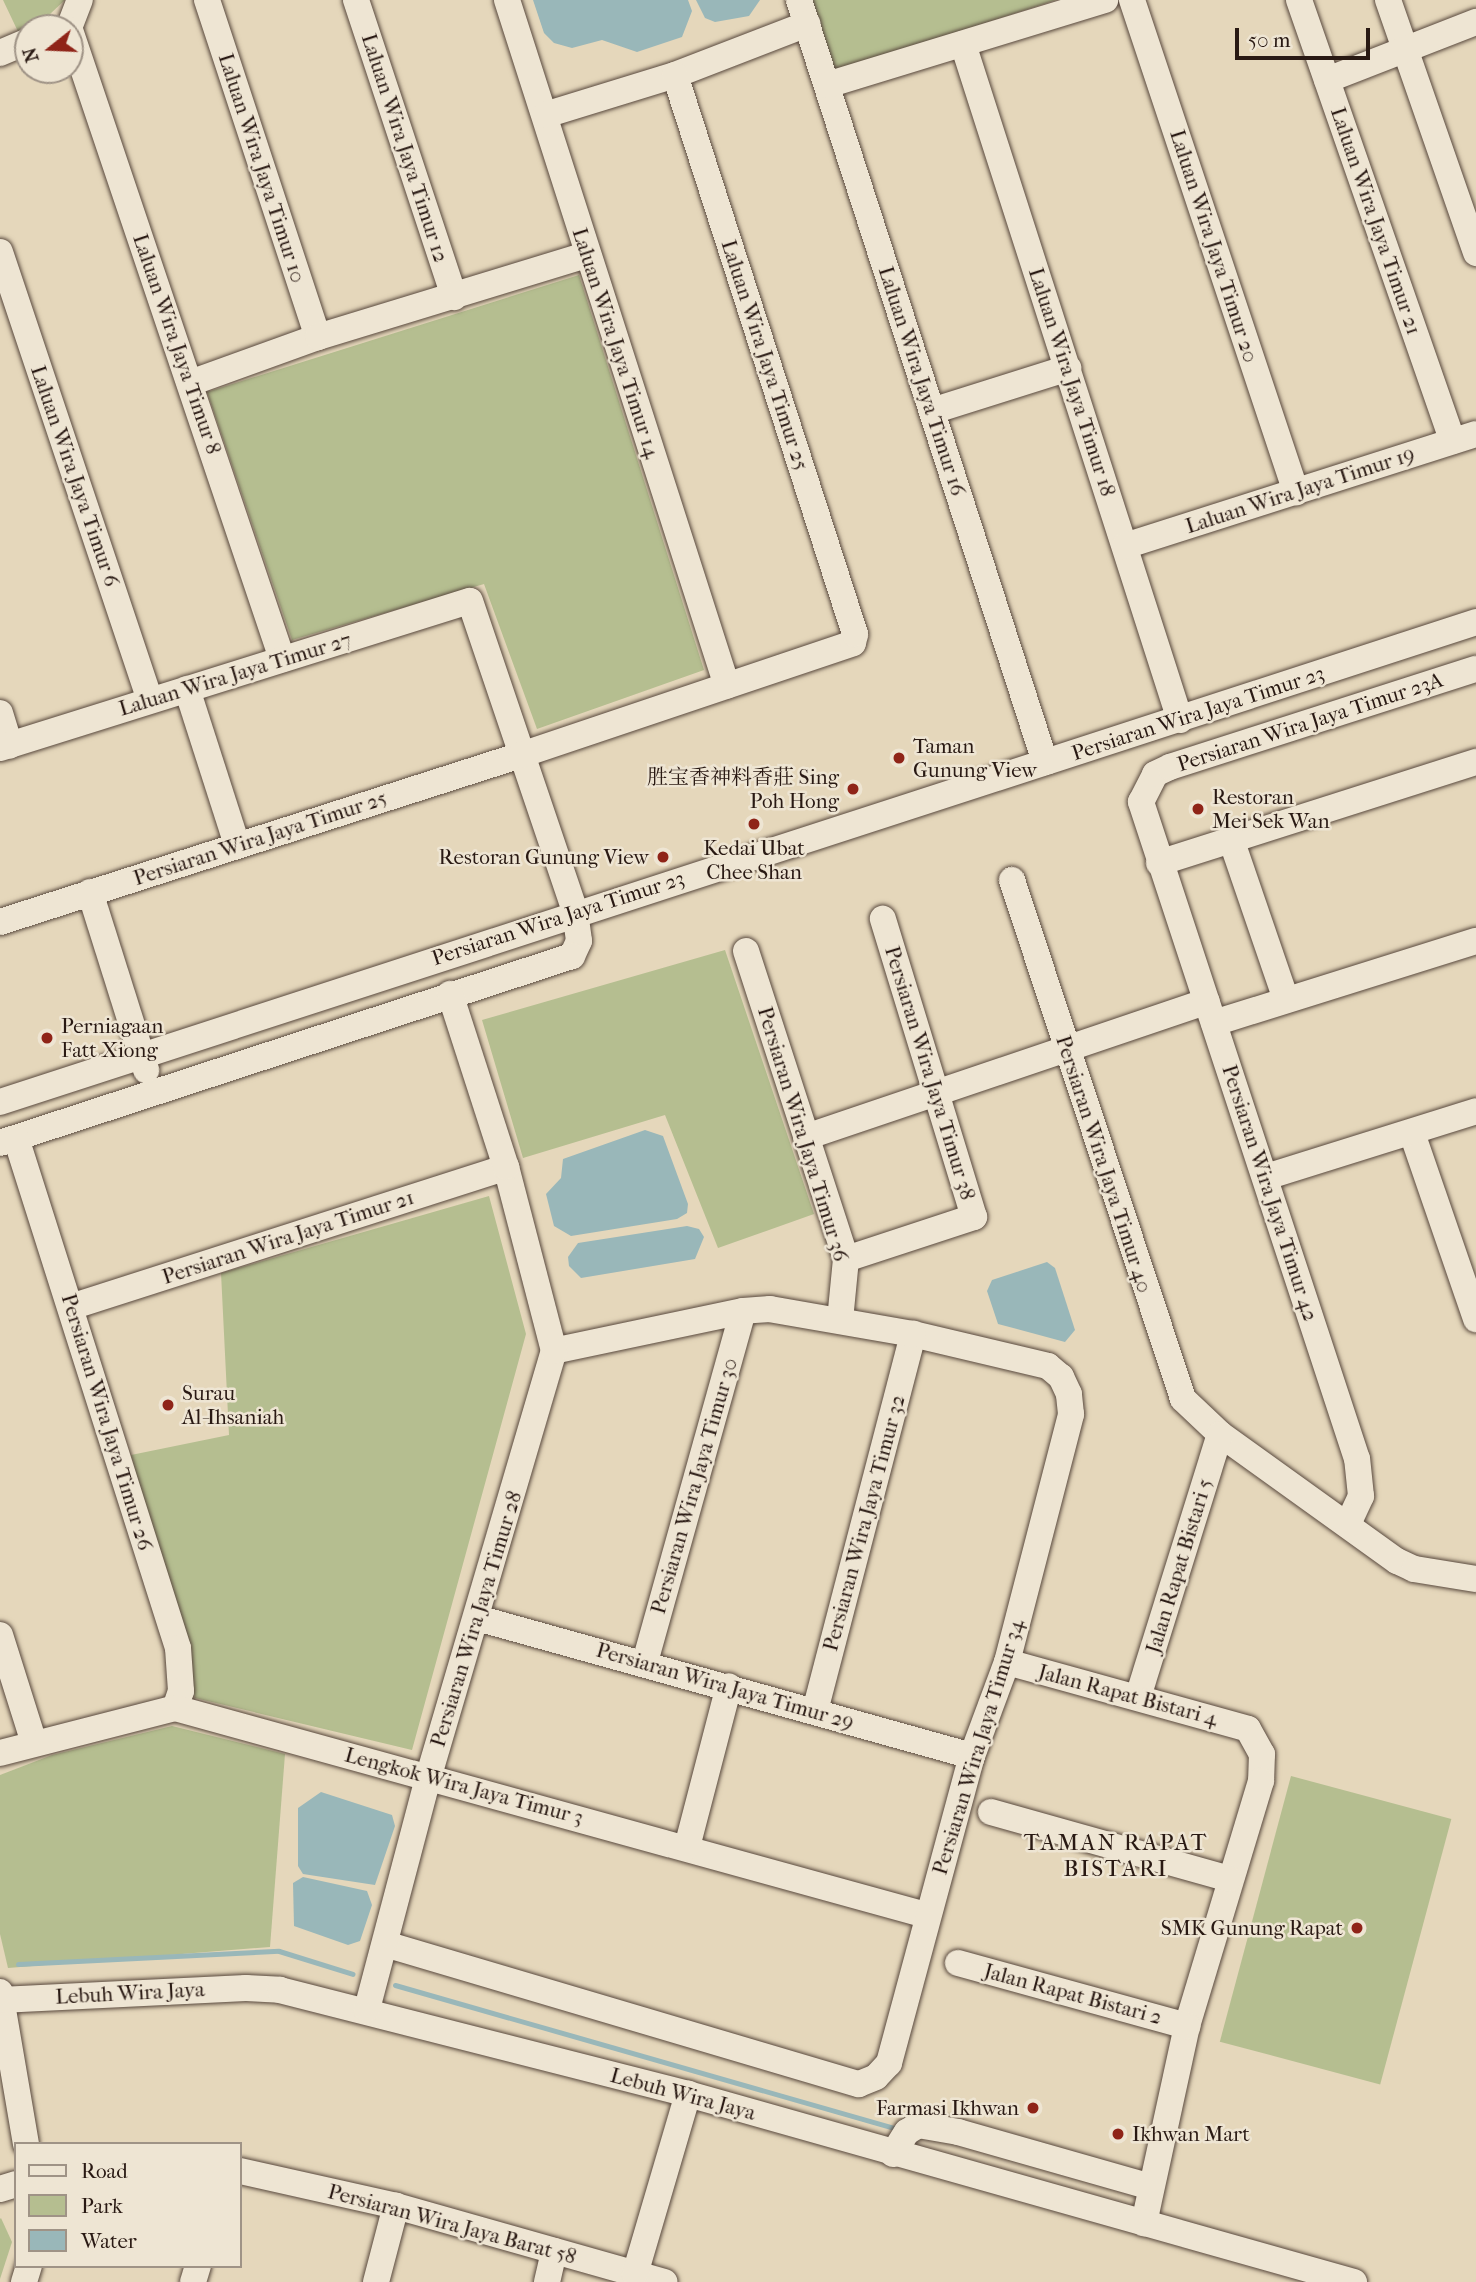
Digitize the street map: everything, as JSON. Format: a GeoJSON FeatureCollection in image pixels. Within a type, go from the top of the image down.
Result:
{"type":"FeatureCollection","features":[{"type":"Feature","properties":{"kind":"street","name":"Laluan Wira Jaya Timur 10"},"geometry":{"type":"LineString","coordinates":[[207,0],[318,337]]}},
{"type":"Feature","properties":{"kind":"street","name":"Laluan Wira Jaya Timur 12"},"geometry":{"type":"LineString","coordinates":[[356,0],[454,297]]}},
{"type":"Feature","properties":{"kind":"street","name":"Laluan Wira Jaya Timur 14"},"geometry":{"type":"LineString","coordinates":[[507,0],[727,686]]}},
{"type":"Feature","properties":{"kind":"street"},"geometry":{"type":"LineString","coordinates":[[827,85],[1105,0]]}},
{"type":"Feature","properties":{"kind":"street","name":"Laluan Wira Jaya Timur 20"},"geometry":{"type":"LineString","coordinates":[[1132,0],[1296,492]]}},
{"type":"Feature","properties":{"kind":"street","name":"Laluan Wira Jaya Timur 21"},"geometry":{"type":"LineString","coordinates":[[1299,0],[1464,438]]}},
{"type":"Feature","properties":{"kind":"street"},"geometry":{"type":"LineString","coordinates":[[1388,0],[1476,253]]}},
{"type":"Feature","properties":{"kind":"street"},"geometry":{"type":"LineString","coordinates":[[545,115],[675,75],[803,12]]}},
{"type":"Feature","properties":{"kind":"street","name":"Laluan Wira Jaya Timur 16"},"geometry":{"type":"LineString","coordinates":[[803,12],[1045,762]]}},
{"type":"Feature","properties":{"kind":"street"},"geometry":{"type":"LineString","coordinates":[[1327,80],[1476,22]]}},
{"type":"Feature","properties":{"kind":"street","name":"Laluan Wira Jaya Timur 18"},"geometry":{"type":"LineString","coordinates":[[963,44],[1180,719]]}},
{"type":"Feature","properties":{"kind":"street","name":"Laluan Wira Jaya Timur 25"},"geometry":{"type":"LineString","coordinates":[[675,75],[855,634]]}},
{"type":"Feature","properties":{"kind":"street","name":"Laluan Wira Jaya Timur 8"},"geometry":{"type":"LineString","coordinates":[[84,77],[282,659]]}},
{"type":"Feature","properties":{"kind":"street","name":"Laluan Wira Jaya Timur 6"},"geometry":{"type":"LineString","coordinates":[[0,252],[150,701]]}},
{"type":"Feature","properties":{"kind":"street"},"geometry":{"type":"LineString","coordinates":[[190,383],[318,337],[587,255]]}},
{"type":"Feature","properties":{"kind":"street"},"geometry":{"type":"LineString","coordinates":[[932,411],[1068,368]]}},
{"type":"Feature","properties":{"kind":"street","name":"Laluan Wira Jaya Timur 19"},"geometry":{"type":"LineString","coordinates":[[1125,546],[1464,438]]}},
{"type":"Feature","properties":{"kind":"street","name":"Laluan Wira Jaya Timur 27"},"geometry":{"type":"LineString","coordinates":[[5,746],[470,601],[521,755]]}},
{"type":"Feature","properties":{"kind":"street","name":"Persiaran Wira Jaya Timur 23"},"geometry":{"type":"LineString","coordinates":[[0,1101],[575,912],[1476,622]]}},
{"type":"Feature","properties":{"kind":"street","name":"Persiaran Wira Jaya Timur 25"},"geometry":{"type":"LineString","coordinates":[[0,922],[846,649],[855,634]]}},
{"type":"Feature","properties":{"kind":"street","name":"Persiaran Wira Jaya Timur 23A"},"geometry":{"type":"LineString","coordinates":[[1159,863],[1141,802],[1155,775],[1476,669]]}},
{"type":"Feature","properties":{"kind":"street"},"geometry":{"type":"LineString","coordinates":[[187,689],[237,845]]}},
{"type":"Feature","properties":{"kind":"street"},"geometry":{"type":"LineString","coordinates":[[0,713],[5,746]]}},
{"type":"Feature","properties":{"kind":"street"},"geometry":{"type":"LineString","coordinates":[[521,755],[575,912]]}},
{"type":"Feature","properties":{"kind":"street"},"geometry":{"type":"LineString","coordinates":[[1159,863],[1476,762]]}},
{"type":"Feature","properties":{"kind":"street"},"geometry":{"type":"LineString","coordinates":[[1231,839],[1286,1000]]}},
{"type":"Feature","properties":{"kind":"street","name":"Persiaran Wira Jaya Timur 42"},"geometry":{"type":"LineString","coordinates":[[1159,863],[1266,1177],[1362,1478],[1361,1496],[1348,1524]]}},
{"type":"Feature","properties":{"kind":"street","name":"Persiaran Wira Jaya Timur 40"},"geometry":{"type":"LineString","coordinates":[[1012,880],[1174,1379],[1183,1399],[1220,1434],[1415,1569],[1476,1579]]}},
{"type":"Feature","properties":{"kind":"street"},"geometry":{"type":"LineString","coordinates":[[90,892],[154,1092]]}},
{"type":"Feature","properties":{"kind":"street","name":"Persiaran Wira Jaya Timur 23"},"geometry":{"type":"LineString","coordinates":[[8,1141],[572,956],[579,941],[575,912]]}},
{"type":"Feature","properties":{"kind":"street","name":"Persiaran Wira Jaya Timur 38"},"geometry":{"type":"LineString","coordinates":[[846,1259],[974,1217],[883,919]]}},
{"type":"Feature","properties":{"kind":"street"},"geometry":{"type":"LineString","coordinates":[[806,1137],[1066,1046],[1210,1012],[1286,1000],[1476,941]]}},
{"type":"Feature","properties":{"kind":"street","name":"Persiaran Wira Jaya Timur 36"},"geometry":{"type":"LineString","coordinates":[[746,951],[846,1259],[840,1320]]}},
{"type":"Feature","properties":{"kind":"street"},"geometry":{"type":"LineString","coordinates":[[450,995],[506,1167],[554,1351],[743,1311],[770,1309],[913,1334]]}},
{"type":"Feature","properties":{"kind":"street"},"geometry":{"type":"LineString","coordinates":[[1266,1177],[1476,1111]]}},
{"type":"Feature","properties":{"kind":"street"},"geometry":{"type":"LineString","coordinates":[[1412,1133],[1476,1319]]}},
{"type":"Feature","properties":{"kind":"street","name":"Persiaran Wira Jaya Timur 26"},"geometry":{"type":"LineString","coordinates":[[8,1141],[71,1307],[178,1647],[182,1672],[175,1708]]}},
{"type":"Feature","properties":{"kind":"street","name":"Persiaran Wira Jaya Timur 21"},"geometry":{"type":"LineString","coordinates":[[71,1307],[506,1167]]}},
{"type":"Feature","properties":{"kind":"street","name":"Persiaran Wira Jaya Timur 30"},"geometry":{"type":"LineString","coordinates":[[645,1662],[743,1311]]}},
{"type":"Feature","properties":{"kind":"street","name":"Persiaran Wira Jaya Timur 34"},"geometry":{"type":"LineString","coordinates":[[385,1944],[859,2084],[876,2077],[889,2063],[926,1915],[972,1756],[1007,1662],[1071,1415],[1069,1394],[1062,1377],[1048,1366],[913,1334]]}},
{"type":"Feature","properties":{"kind":"street","name":"Persiaran Wira Jaya Timur 32"},"geometry":{"type":"LineString","coordinates":[[815,1712],[913,1334]]}},
{"type":"Feature","properties":{"kind":"street","name":"Persiaran Wira Jaya Timur 28"},"geometry":{"type":"LineString","coordinates":[[367,2009],[429,1775],[554,1351]]}},
{"type":"Feature","properties":{"kind":"street","name":"Jalan Rapat Bistari 5"},"geometry":{"type":"LineString","coordinates":[[1139,1697],[1220,1434]]}},
{"type":"Feature","properties":{"kind":"street","name":"Persiaran Wira Jaya Timur 29"},"geometry":{"type":"LineString","coordinates":[[477,1618],[645,1662],[972,1756]]}},
{"type":"Feature","properties":{"kind":"street"},"geometry":{"type":"LineString","coordinates":[[0,1635],[34,1743]]}},
{"type":"Feature","properties":{"kind":"street","name":"Jalan Rapat Bistari 4"},"geometry":{"type":"LineString","coordinates":[[1007,1662],[1248,1728],[1262,1754],[1261,1781],[1230,1879]]}},
{"type":"Feature","properties":{"kind":"street"},"geometry":{"type":"LineString","coordinates":[[687,1847],[729,1686]]}},
{"type":"Feature","properties":{"kind":"street","name":"Lengkok Wira Jaya Timur 3"},"geometry":{"type":"LineString","coordinates":[[0,1753],[175,1708],[429,1775],[926,1915]]}},
{"type":"Feature","properties":{"kind":"street"},"geometry":{"type":"LineString","coordinates":[[991,1812],[1230,1879],[1187,2026],[1149,2186],[1144,2223]]}},
{"type":"Feature","properties":{"kind":"street","name":"Jalan Rapat Bistari 2"},"geometry":{"type":"LineString","coordinates":[[958,1963],[1187,2026]]}},
{"type":"Feature","properties":{"kind":"street","name":"Lebuh Wira Jaya"},"geometry":{"type":"LineString","coordinates":[[1,1997],[246,1988],[367,2009],[688,2094],[1354,2282]]}},
{"type":"Feature","properties":{"kind":"street"},"geometry":{"type":"LineString","coordinates":[[1,1997],[26,2142]]}},
{"type":"Feature","properties":{"kind":"street"},"geometry":{"type":"LineString","coordinates":[[635,2274],[688,2094]]}},
{"type":"Feature","properties":{"kind":"street"},"geometry":{"type":"LineString","coordinates":[[893,2154],[907,2132],[918,2125],[958,2132],[1149,2186]]}},
{"type":"Feature","properties":{"kind":"street","name":"Persiaran Wira Jaya Barat 58"},"geometry":{"type":"LineString","coordinates":[[242,2171],[396,2206],[664,2282]]}},
{"type":"Feature","properties":{"kind":"street"},"geometry":{"type":"LineString","coordinates":[[376,2282],[396,2206]]}},
{"type":"Feature","properties":{"kind":"street"},"geometry":{"type":"LineString","coordinates":[[547,2282],[554,2251]]}},
{"type":"Feature","properties":{"kind":"green space"},"geometry":{"type":"Polygon","coordinates":[[[3,0],[65,0],[50,14],[14,14],[14,23],[3,0]]]}},
{"type":"Feature","properties":{"kind":"green space"},"geometry":{"type":"Polygon","coordinates":[[[809,0],[1056,0],[831,73],[809,0]]]}},
{"type":"Feature","properties":{"kind":"green space"},"geometry":{"type":"Polygon","coordinates":[[[579,275],[704,670],[537,729],[484,584],[292,640],[207,392],[579,275]]]}},
{"type":"Feature","properties":{"kind":"green space"},"geometry":{"type":"Polygon","coordinates":[[[725,950],[814,1214],[718,1248],[665,1115],[523,1158],[482,1020],[725,950]]]}},
{"type":"Feature","properties":{"kind":"green space"},"geometry":{"type":"Polygon","coordinates":[[[489,1196],[526,1334],[412,1750],[195,1698],[131,1455],[229,1435],[221,1273],[489,1196]]]}},
{"type":"Feature","properties":{"kind":"green space"},"geometry":{"type":"Polygon","coordinates":[[[172,1726],[285,1754],[270,1947],[8,1968],[0,1934],[0,1775],[52,1755],[172,1726]]]}},
{"type":"Feature","properties":{"kind":"green space"},"geometry":{"type":"Polygon","coordinates":[[[1291,1776],[1451,1819],[1380,2085],[1220,2042],[1291,1776]]]}},
{"type":"Feature","properties":{"kind":"green space"},"geometry":{"type":"Polygon","coordinates":[[[0,2219],[12,2242],[0,2279],[0,2219]]]}},
{"type":"Feature","properties":{"kind":"water"},"geometry":{"type":"Polygon","coordinates":[[[533,0],[688,0],[692,11],[682,37],[637,52],[602,40],[572,48],[554,43],[544,33],[533,0]]]}},
{"type":"Feature","properties":{"kind":"water"},"geometry":{"type":"Polygon","coordinates":[[[696,0],[760,0],[749,16],[715,22],[705,18],[696,0]]]}},
{"type":"Feature","properties":{"kind":"water"},"geometry":{"type":"Polygon","coordinates":[[[645,1130],[663,1136],[688,1204],[687,1213],[677,1219],[571,1236],[554,1226],[546,1194],[561,1178],[563,1159],[645,1130]]]}},
{"type":"Feature","properties":{"kind":"water"},"geometry":{"type":"Polygon","coordinates":[[[687,1226],[699,1229],[704,1237],[695,1259],[581,1278],[569,1266],[568,1257],[578,1243],[687,1226]]]}},
{"type":"Feature","properties":{"kind":"water"},"geometry":{"type":"Polygon","coordinates":[[[1047,1262],[1055,1268],[1075,1330],[1065,1342],[998,1324],[987,1291],[992,1280],[1047,1262]]]}},
{"type":"Feature","properties":{"kind":"water"},"geometry":{"type":"Polygon","coordinates":[[[321,1792],[392,1815],[395,1826],[375,1885],[303,1874],[298,1866],[298,1808],[321,1792]]]}},
{"type":"Feature","properties":{"kind":"water"},"geometry":{"type":"Polygon","coordinates":[[[303,1877],[367,1891],[372,1905],[360,1941],[348,1945],[294,1926],[293,1883],[303,1877]]]}},
{"type":"Feature","properties":{"kind":"waterway"},"geometry":{"type":"LineString","coordinates":[[18,1964],[279,1951],[353,1974]]}},
{"type":"Feature","properties":{"kind":"waterway"},"geometry":{"type":"LineString","coordinates":[[395,1985],[901,2130]]}},
{"type":"Feature","properties":{"kind":"place","name":"Taman Gunung View"},"geometry":{"type":"Point","coordinates":[899,758]}},
{"type":"Feature","properties":{"kind":"place","name":"胜宝香神料香莊 Sing Poh Hong"},"geometry":{"type":"Point","coordinates":[853,789]}},
{"type":"Feature","properties":{"kind":"place","name":"Restoran Mei Sek Wan"},"geometry":{"type":"Point","coordinates":[1198,809]}},
{"type":"Feature","properties":{"kind":"place","name":"Kedai Ubat Chee Shan"},"geometry":{"type":"Point","coordinates":[754,824]}},
{"type":"Feature","properties":{"kind":"place","name":"Restoran Gunung View"},"geometry":{"type":"Point","coordinates":[663,857]}},
{"type":"Feature","properties":{"kind":"place","name":"Perniagaan Fatt Xiong"},"geometry":{"type":"Point","coordinates":[47,1038]}},
{"type":"Feature","properties":{"kind":"place","name":"Surau Al-Ihsaniah"},"geometry":{"type":"Point","coordinates":[168,1405]}},
{"type":"Feature","properties":{"kind":"place","name":"SMK Gunung Rapat"},"geometry":{"type":"Point","coordinates":[1357,1928]}},
{"type":"Feature","properties":{"kind":"place","name":"Farmasi Ikhwan"},"geometry":{"type":"Point","coordinates":[1033,2108]}},
{"type":"Feature","properties":{"kind":"place","name":"Ikhwan Mart"},"geometry":{"type":"Point","coordinates":[1118,2134]}},
{"type":"Feature","properties":{"kind":"district","name":"TAMAN RAPAT BISTARI"},"geometry":{"type":"Point","coordinates":[1116,1856]}}]}
